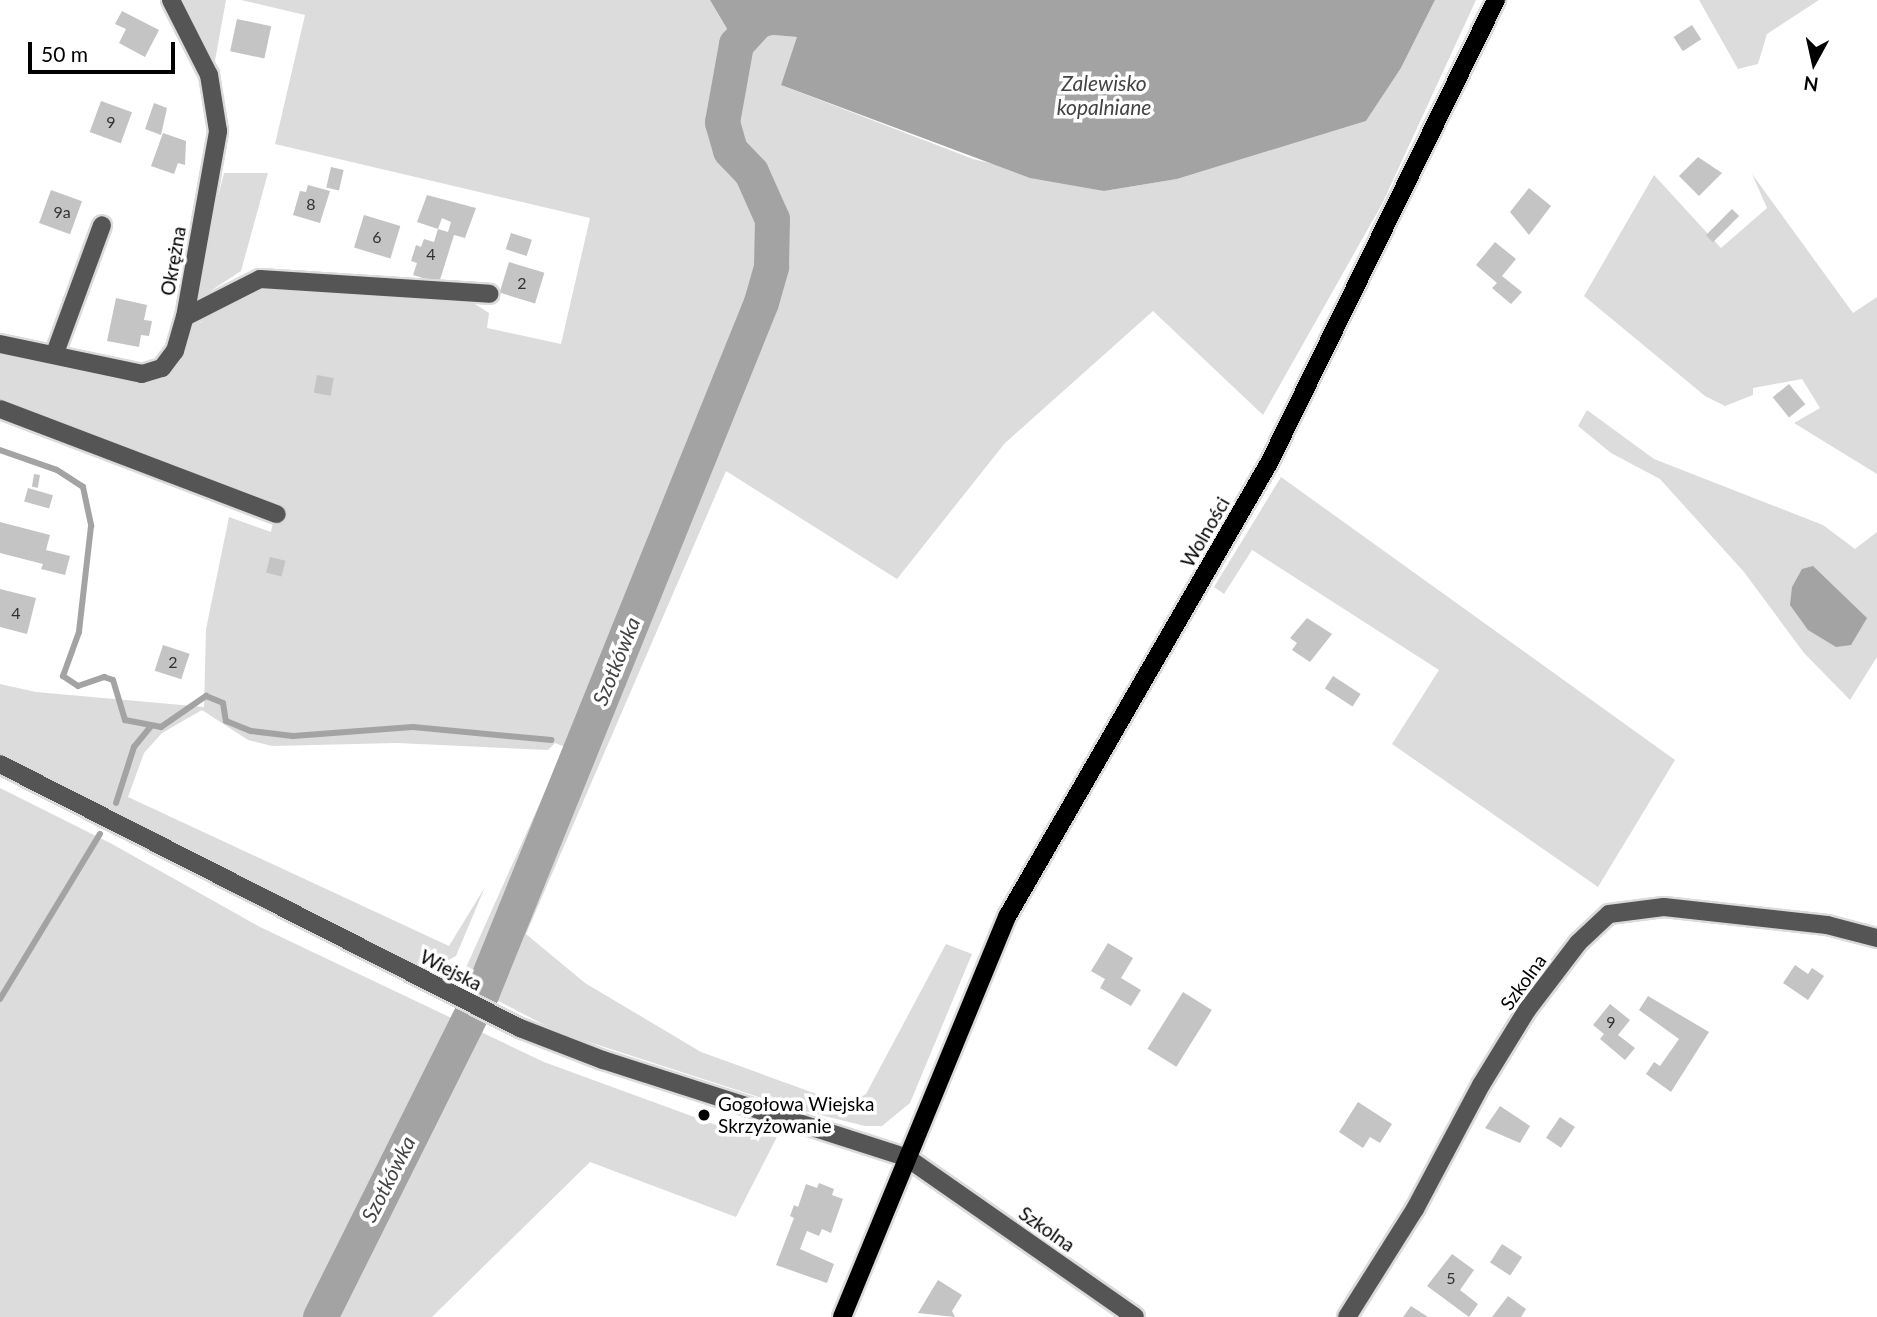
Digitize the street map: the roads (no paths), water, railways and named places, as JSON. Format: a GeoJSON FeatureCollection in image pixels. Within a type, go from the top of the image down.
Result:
{"type":"FeatureCollection","features":[{"type":"Feature","properties":{"kind":"main road","name":"Wolności"},"geometry":{"type":"LineString","coordinates":[[842,1317],[1007,915],[1269,463],[1496,0]]}},
{"type":"Feature","properties":{"kind":"street","name":"Okrężna"},"geometry":{"type":"LineString","coordinates":[[0,344],[55,353],[142,374],[162,368],[174,351],[185,317],[215,155],[217,113],[209,75],[171,0]]}},
{"type":"Feature","properties":{"kind":"street"},"geometry":{"type":"LineString","coordinates":[[55,353],[102,226]]}},
{"type":"Feature","properties":{"kind":"street"},"geometry":{"type":"LineString","coordinates":[[185,317],[260,279],[490,294]]}},
{"type":"Feature","properties":{"kind":"street"},"geometry":{"type":"LineString","coordinates":[[0,409],[277,514]]}},
{"type":"Feature","properties":{"kind":"street","name":"Wiejska"},"geometry":{"type":"LineString","coordinates":[[0,764],[495,1016],[603,1060],[906,1157],[936,1176]]}},
{"type":"Feature","properties":{"kind":"street","name":"Szkolna"},"geometry":{"type":"LineString","coordinates":[[1347,1317],[1415,1209],[1481,1085],[1527,1010],[1578,943],[1609,914],[1664,907],[1827,925],[1877,938]]}},
{"type":"Feature","properties":{"kind":"street","name":"Szkolna"},"geometry":{"type":"LineString","coordinates":[[936,1176],[1135,1317]]}},
{"type":"Feature","properties":{"kind":"water","name":"Zalewisko kopalniane"},"geometry":{"type":"Polygon","coordinates":[[[710,0],[1435,0],[1401,68],[1366,121],[1177,179],[1104,191],[1030,178],[781,85],[797,37],[773,35],[736,44],[710,0]]]}},
{"type":"Feature","properties":{"kind":"water"},"geometry":{"type":"Polygon","coordinates":[[[1813,566],[1867,618],[1851,645],[1836,647],[1808,630],[1790,605],[1792,587],[1802,569],[1813,566]]]}},
{"type":"Feature","properties":{"kind":"waterway","name":"Szotkówka"},"geometry":{"type":"LineString","coordinates":[[320,1317],[482,992],[761,302],[771,266],[772,219],[751,172],[730,150],[722,122],[736,44],[776,0]]}},
{"type":"Feature","properties":{"kind":"waterway"},"geometry":{"type":"LineString","coordinates":[[0,450],[57,470],[83,487],[91,526],[79,632],[63,676],[78,686],[104,677],[113,680],[125,720],[161,727],[206,696],[223,703],[226,721],[251,731],[293,736],[413,727],[551,740]]}},
{"type":"Feature","properties":{"kind":"waterway"},"geometry":{"type":"LineString","coordinates":[[116,803],[134,747],[151,726]]}},
{"type":"Feature","properties":{"kind":"waterway","name":"Szotkówka"},"geometry":{"type":"LineString","coordinates":[[579,745],[584,746]]}},
{"type":"Feature","properties":{"kind":"waterway"},"geometry":{"type":"LineString","coordinates":[[0,999],[100,834]]}},
{"type":"Feature","properties":{"kind":"place","name":"Gogołowa Wiejska Skrzyżowanie"},"geometry":{"type":"Point","coordinates":[704,1115]}}]}
